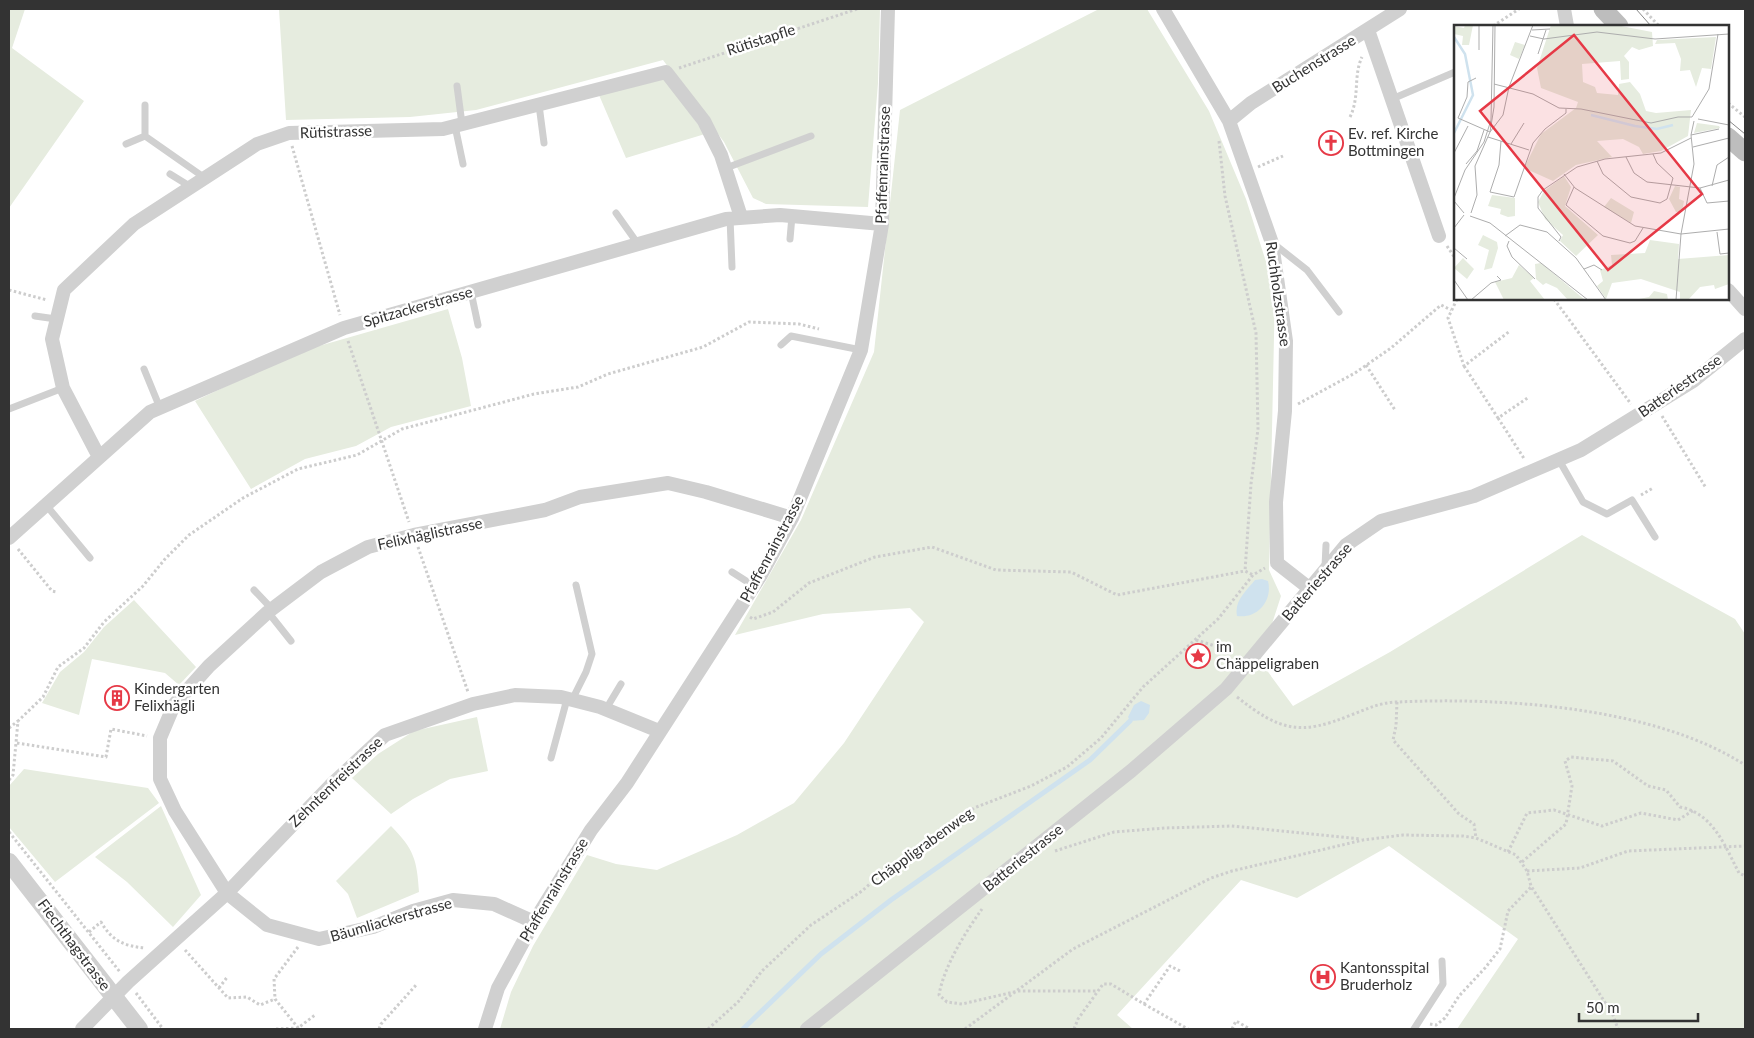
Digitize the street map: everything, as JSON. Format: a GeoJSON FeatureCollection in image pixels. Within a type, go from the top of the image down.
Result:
{"type":"FeatureCollection","features":[{"type":"Feature","properties":{"kind":"main road"},"geometry":{"type":"LineString","coordinates":[[1603,9],[1618,25]]}},
{"type":"Feature","properties":{"kind":"main road"},"geometry":{"type":"LineString","coordinates":[[1729,139],[1745,152]]}},
{"type":"Feature","properties":{"kind":"street","name":"Pfaffenrainstrasse"},"geometry":{"type":"LineString","coordinates":[[485,1029],[498,988],[534,922],[590,830],[627,783],[754,586],[792,518],[861,350],[882,224],[888,9]]}},
{"type":"Feature","properties":{"kind":"street","name":"Ruchholzstrasse"},"geometry":{"type":"LineString","coordinates":[[1163,9],[1229,121],[1272,243],[1286,341],[1285,411],[1276,502],[1277,563]]}},
{"type":"Feature","properties":{"kind":"street","name":"Buchenstrasse"},"geometry":{"type":"LineString","coordinates":[[1229,121],[1251,102],[1370,34],[1400,9]]}},
{"type":"Feature","properties":{"kind":"street"},"geometry":{"type":"LineString","coordinates":[[1370,34],[1440,236]]}},
{"type":"Feature","properties":{"kind":"street","name":"Rütistrasse"},"geometry":{"type":"LineString","coordinates":[[99,458],[62,388],[52,339],[59,304],[64,290],[134,224],[257,144],[289,133],[442,129],[666,72]]}},
{"type":"Feature","properties":{"kind":"street"},"geometry":{"type":"LineString","coordinates":[[666,72],[704,121],[726,168],[736,217]]}},
{"type":"Feature","properties":{"kind":"street","name":"Spitzackerstrasse"},"geometry":{"type":"LineString","coordinates":[[9,538],[150,412],[344,328],[736,217],[792,216],[882,224]]}},
{"type":"Feature","properties":{"kind":"street"},"geometry":{"type":"LineString","coordinates":[[1729,291],[1745,309]]}},
{"type":"Feature","properties":{"kind":"street","name":"Batteriestrasse"},"geometry":{"type":"LineString","coordinates":[[807,1029],[1045,840],[1226,689],[1346,545],[1381,521],[1474,496],[1581,450],[1693,381],[1745,338]]}},
{"type":"Feature","properties":{"kind":"street","name":"Felixhäglistrasse"},"geometry":{"type":"LineString","coordinates":[[227,892],[175,811],[160,779],[160,738],[174,705],[209,666],[270,611],[329,568],[368,547],[414,535],[545,510],[580,497],[668,483],[706,492],[792,518]]}},
{"type":"Feature","properties":{"kind":"street"},"geometry":{"type":"LineString","coordinates":[[1277,563],[1309,588]]}},
{"type":"Feature","properties":{"kind":"street","name":"Zehntenfreistrasse"},"geometry":{"type":"LineString","coordinates":[[82,1029],[112,997],[227,892],[330,786],[385,735],[472,704],[515,695],[569,700],[606,709],[660,731]]}},
{"type":"Feature","properties":{"kind":"street","name":"Fiechthagstrasse"},"geometry":{"type":"LineString","coordinates":[[9,862],[49,910],[112,997],[139,1029]]}},
{"type":"Feature","properties":{"kind":"street","name":"Bäumliackerstrasse"},"geometry":{"type":"LineString","coordinates":[[227,892],[267,925],[319,939],[373,927],[413,910],[453,900],[494,904],[534,922]]}},
{"type":"Feature","properties":{"kind":"lane"},"geometry":{"type":"LineString","coordinates":[[1392,99],[1454,72]]}},
{"type":"Feature","properties":{"kind":"lane"},"geometry":{"type":"LineString","coordinates":[[458,86],[462,164]]}},
{"type":"Feature","properties":{"kind":"lane"},"geometry":{"type":"LineString","coordinates":[[145,105],[145,136]]}},
{"type":"Feature","properties":{"kind":"lane"},"geometry":{"type":"LineString","coordinates":[[539,105],[544,143]]}},
{"type":"Feature","properties":{"kind":"lane"},"geometry":{"type":"LineString","coordinates":[[126,144],[145,136]]}},
{"type":"Feature","properties":{"kind":"lane"},"geometry":{"type":"LineString","coordinates":[[145,136],[205,178]]}},
{"type":"Feature","properties":{"kind":"lane"},"geometry":{"type":"LineString","coordinates":[[726,168],[811,136]]}},
{"type":"Feature","properties":{"kind":"lane"},"geometry":{"type":"LineString","coordinates":[[170,174],[191,187]]}},
{"type":"Feature","properties":{"kind":"lane"},"geometry":{"type":"LineString","coordinates":[[616,213],[638,244]]}},
{"type":"Feature","properties":{"kind":"lane"},"geometry":{"type":"LineString","coordinates":[[790,239],[792,216]]}},
{"type":"Feature","properties":{"kind":"lane"},"geometry":{"type":"LineString","coordinates":[[732,267],[736,217]]}},
{"type":"Feature","properties":{"kind":"lane"},"geometry":{"type":"LineString","coordinates":[[1272,243],[1307,270],[1339,312]]}},
{"type":"Feature","properties":{"kind":"lane"},"geometry":{"type":"LineString","coordinates":[[471,292],[478,325]]}},
{"type":"Feature","properties":{"kind":"lane"},"geometry":{"type":"LineString","coordinates":[[35,316],[56,319]]}},
{"type":"Feature","properties":{"kind":"lane"},"geometry":{"type":"LineString","coordinates":[[781,345],[791,336],[861,350]]}},
{"type":"Feature","properties":{"kind":"lane"},"geometry":{"type":"LineString","coordinates":[[144,369],[160,408]]}},
{"type":"Feature","properties":{"kind":"lane"},"geometry":{"type":"LineString","coordinates":[[9,409],[62,388]]}},
{"type":"Feature","properties":{"kind":"lane"},"geometry":{"type":"LineString","coordinates":[[1559,460],[1583,502],[1607,514],[1632,500],[1655,537]]}},
{"type":"Feature","properties":{"kind":"lane"},"geometry":{"type":"LineString","coordinates":[[46,505],[90,558]]}},
{"type":"Feature","properties":{"kind":"lane"},"geometry":{"type":"LineString","coordinates":[[1325,569],[1326,545]]}},
{"type":"Feature","properties":{"kind":"lane"},"geometry":{"type":"LineString","coordinates":[[732,572],[754,586]]}},
{"type":"Feature","properties":{"kind":"lane"},"geometry":{"type":"LineString","coordinates":[[551,758],[569,700],[586,672],[592,654],[576,585]]}},
{"type":"Feature","properties":{"kind":"lane"},"geometry":{"type":"LineString","coordinates":[[254,590],[291,641]]}},
{"type":"Feature","properties":{"kind":"lane"},"geometry":{"type":"LineString","coordinates":[[606,709],[621,684]]}},
{"type":"Feature","properties":{"kind":"lane"},"geometry":{"type":"LineString","coordinates":[[1414,1029],[1443,984],[1442,961]]}},
{"type":"Feature","properties":{"kind":"path","name":"Rütistapfle"},"geometry":{"type":"LineString","coordinates":[[666,72],[857,9]]}},
{"type":"Feature","properties":{"kind":"path"},"geometry":{"type":"LineString","coordinates":[[1495,25],[1519,9]]}},
{"type":"Feature","properties":{"kind":"path"},"geometry":{"type":"LineString","coordinates":[[1643,9],[1658,25]]}},
{"type":"Feature","properties":{"kind":"path"},"geometry":{"type":"LineString","coordinates":[[1350,117],[1356,104],[1359,64],[1370,34]]}},
{"type":"Feature","properties":{"kind":"path"},"geometry":{"type":"LineString","coordinates":[[1729,104],[1745,117]]}},
{"type":"Feature","properties":{"kind":"path"},"geometry":{"type":"LineString","coordinates":[[1229,121],[1218,132],[1225,196],[1256,333],[1258,383],[1258,429],[1251,484],[1245,571]]}},
{"type":"Feature","properties":{"kind":"path"},"geometry":{"type":"LineString","coordinates":[[289,133],[344,328],[380,440],[472,704]]}},
{"type":"Feature","properties":{"kind":"path"},"geometry":{"type":"LineString","coordinates":[[1247,172],[1283,156]]}},
{"type":"Feature","properties":{"kind":"path"},"geometry":{"type":"LineString","coordinates":[[9,290],[59,304]]}},
{"type":"Feature","properties":{"kind":"path"},"geometry":{"type":"LineString","coordinates":[[1457,300],[1448,318],[1464,366],[1532,471]]}},
{"type":"Feature","properties":{"kind":"path"},"geometry":{"type":"LineString","coordinates":[[1555,300],[1639,414]]}},
{"type":"Feature","properties":{"kind":"path"},"geometry":{"type":"LineString","coordinates":[[1285,411],[1366,365],[1391,348],[1440,305],[1452,310]]}},
{"type":"Feature","properties":{"kind":"path"},"geometry":{"type":"LineString","coordinates":[[9,728],[43,697],[58,668],[84,648],[104,622],[143,586],[165,559],[189,535],[243,498],[298,469],[356,455],[380,440],[402,430],[534,394],[578,387],[608,374],[703,347],[749,322],[799,324],[827,330]]}},
{"type":"Feature","properties":{"kind":"path"},"geometry":{"type":"LineString","coordinates":[[1464,366],[1510,331]]}},
{"type":"Feature","properties":{"kind":"path"},"geometry":{"type":"LineString","coordinates":[[1366,365],[1395,410]]}},
{"type":"Feature","properties":{"kind":"path"},"geometry":{"type":"LineString","coordinates":[[1498,418],[1529,397]]}},
{"type":"Feature","properties":{"kind":"path"},"geometry":{"type":"LineString","coordinates":[[1655,404],[1706,488]]}},
{"type":"Feature","properties":{"kind":"path"},"geometry":{"type":"LineString","coordinates":[[9,538],[52,591],[57,592]]}},
{"type":"Feature","properties":{"kind":"path"},"geometry":{"type":"LineString","coordinates":[[738,611],[754,618],[773,612],[809,584],[875,557],[932,547],[996,570],[1071,572],[1117,595],[1245,571],[1253,575]]}},
{"type":"Feature","properties":{"kind":"path","name":"Chäppligrabenweg"},"geometry":{"type":"LineString","coordinates":[[708,1029],[738,1002],[762,971],[810,924],[862,891],[881,874],[974,808],[1031,786],[1067,766],[1101,738],[1143,687],[1218,619],[1253,575],[1277,563]]}},
{"type":"Feature","properties":{"kind":"path"},"geometry":{"type":"LineString","coordinates":[[1196,639],[1228,650],[1230,664]]}},
{"type":"Feature","properties":{"kind":"path"},"geometry":{"type":"LineString","coordinates":[[1226,689],[1251,709],[1280,724],[1306,730],[1331,724],[1380,704],[1397,702],[1478,702],[1540,706],[1612,716],[1678,733],[1731,756],[1745,765]]}},
{"type":"Feature","properties":{"kind":"path"},"geometry":{"type":"LineString","coordinates":[[1397,702],[1396,726],[1393,740],[1459,814],[1474,824],[1476,838]]}},
{"type":"Feature","properties":{"kind":"path"},"geometry":{"type":"LineString","coordinates":[[9,780],[13,775],[18,721]]}},
{"type":"Feature","properties":{"kind":"path"},"geometry":{"type":"LineString","coordinates":[[17,743],[106,757],[111,729],[160,738]]}},
{"type":"Feature","properties":{"kind":"path"},"geometry":{"type":"LineString","coordinates":[[1522,862],[1566,824],[1572,786],[1565,761],[1571,757],[1613,761],[1648,786],[1666,790],[1680,807],[1694,810],[1711,823],[1738,873],[1745,876]]}},
{"type":"Feature","properties":{"kind":"path"},"geometry":{"type":"LineString","coordinates":[[1508,852],[1528,813],[1554,810],[1602,826],[1642,813],[1678,820],[1694,810]]}},
{"type":"Feature","properties":{"kind":"path"},"geometry":{"type":"LineString","coordinates":[[1045,840],[1054,851],[1114,832],[1231,826],[1305,832],[1363,840]]}},
{"type":"Feature","properties":{"kind":"path"},"geometry":{"type":"LineString","coordinates":[[9,832],[163,1029]]}},
{"type":"Feature","properties":{"kind":"path"},"geometry":{"type":"LineString","coordinates":[[965,1029],[1073,949],[1211,878],[1232,871],[1363,840],[1403,835],[1476,838],[1516,855],[1527,871],[1531,886],[1613,1015],[1618,1029]]}},
{"type":"Feature","properties":{"kind":"path"},"geometry":{"type":"LineString","coordinates":[[1527,871],[1580,868],[1628,851],[1745,846]]}},
{"type":"Feature","properties":{"kind":"path"},"geometry":{"type":"LineString","coordinates":[[1420,1019],[1436,1025],[1445,1018],[1459,996],[1486,968],[1500,949],[1508,911],[1531,886]]}},
{"type":"Feature","properties":{"kind":"path"},"geometry":{"type":"LineString","coordinates":[[89,932],[101,922],[109,935],[126,946],[163,950]]}},
{"type":"Feature","properties":{"kind":"path"},"geometry":{"type":"LineString","coordinates":[[964,934],[941,984],[940,995],[947,1002],[962,1004],[1018,991],[1097,991]]}},
{"type":"Feature","properties":{"kind":"path"},"geometry":{"type":"LineString","coordinates":[[299,1029],[274,999],[274,979],[306,936]]}},
{"type":"Feature","properties":{"kind":"path"},"geometry":{"type":"LineString","coordinates":[[175,939],[228,998],[247,997],[260,1005],[274,999]]}},
{"type":"Feature","properties":{"kind":"path"},"geometry":{"type":"LineString","coordinates":[[1144,1004],[1170,966],[1182,972]]}},
{"type":"Feature","properties":{"kind":"path"},"geometry":{"type":"LineString","coordinates":[[219,988],[228,976]]}},
{"type":"Feature","properties":{"kind":"path"},"geometry":{"type":"LineString","coordinates":[[379,1029],[381,1024],[417,984]]}},
{"type":"Feature","properties":{"kind":"path"},"geometry":{"type":"LineString","coordinates":[[1074,1029],[1097,991],[1103,984],[1111,984],[1188,1029]]}},
{"type":"Feature","properties":{"kind":"path"},"geometry":{"type":"LineString","coordinates":[[276,1029],[299,1029],[315,1015]]}},
{"type":"Feature","properties":{"kind":"path"},"geometry":{"type":"LineString","coordinates":[[1232,1029],[1236,1022],[1250,1029]]}},
{"type":"Feature","properties":{"kind":"shaded area"},"geometry":{"type":"Polygon","coordinates":[[[9,9],[25,9],[12,48],[84,101],[9,208],[9,9]]]}},
{"type":"Feature","properties":{"kind":"shaded area"},"geometry":{"type":"Polygon","coordinates":[[[279,9],[880,9],[878,83],[868,207],[766,204],[753,198],[724,142],[663,60],[476,110],[410,117],[286,120],[279,9]]]}},
{"type":"Feature","properties":{"kind":"shaded area"},"geometry":{"type":"Polygon","coordinates":[[[1099,9],[1147,9],[1209,111],[1246,199],[1275,290],[1269,570],[1281,596],[1260,661],[1293,706],[1390,652],[1582,535],[1735,619],[1745,634],[1745,1029],[1457,1029],[1518,939],[1389,846],[1297,898],[1241,880],[1117,1015],[1133,1029],[500,1029],[511,992],[533,946],[587,855],[616,864],[657,870],[737,835],[794,803],[844,743],[924,622],[910,608],[823,614],[735,635],[801,520],[874,352],[900,110],[1099,9]]]}},
{"type":"Feature","properties":{"kind":"shaded area"},"geometry":{"type":"Polygon","coordinates":[[[664,78],[705,134],[626,158],[599,95],[664,78]]]}},
{"type":"Feature","properties":{"kind":"shaded area"},"geometry":{"type":"Polygon","coordinates":[[[448,309],[462,358],[471,406],[391,427],[356,446],[305,459],[251,489],[195,401],[298,352],[448,309]]]}},
{"type":"Feature","properties":{"kind":"shaded area"},"geometry":{"type":"Polygon","coordinates":[[[134,600],[196,667],[179,685],[165,673],[92,659],[79,715],[42,703],[60,672],[84,652],[104,627],[134,600]]]}},
{"type":"Feature","properties":{"kind":"shaded area"},"geometry":{"type":"Polygon","coordinates":[[[477,717],[488,771],[450,779],[413,799],[391,814],[352,778],[378,754],[414,731],[477,717]]]}},
{"type":"Feature","properties":{"kind":"shaded area"},"geometry":{"type":"Polygon","coordinates":[[[24,769],[148,788],[159,803],[55,882],[9,827],[9,786],[24,769]]]}},
{"type":"Feature","properties":{"kind":"shaded area"},"geometry":{"type":"Polygon","coordinates":[[[161,806],[201,895],[173,927],[127,882],[95,857],[161,806]]]}},
{"type":"Feature","properties":{"kind":"shaded area"},"geometry":{"type":"Polygon","coordinates":[[[391,826],[405,842],[413,856],[419,892],[357,918],[348,894],[336,881],[391,826]]]}},
{"type":"Feature","properties":{"kind":"water"},"geometry":{"type":"Polygon","coordinates":[[[1262,579],[1268,581],[1269,588],[1266,602],[1257,612],[1251,615],[1237,616],[1237,606],[1242,596],[1255,580],[1262,579]]]}},
{"type":"Feature","properties":{"kind":"water"},"geometry":{"type":"Polygon","coordinates":[[[1141,701],[1150,705],[1149,713],[1144,720],[1130,721],[1128,717],[1134,705],[1141,701]]]}},
{"type":"Feature","properties":{"kind":"waterway"},"geometry":{"type":"LineString","coordinates":[[743,1029],[821,954],[891,900],[1090,760],[1130,721]]}},
{"type":"Feature","properties":{"kind":"tram line"},"geometry":{"type":"LineString","coordinates":[[1636,9],[1650,25]]}},
{"type":"Feature","properties":{"kind":"tram line"},"geometry":{"type":"LineString","coordinates":[[1729,121],[1745,134]]}},
{"type":"Feature","properties":{"kind":"place","name":"Ev. ref. Kirche Bottmingen"},"geometry":{"type":"Point","coordinates":[1331,143]}},
{"type":"Feature","properties":{"kind":"place","name":"im Chäppeligraben"},"geometry":{"type":"Point","coordinates":[1198,656]}},
{"type":"Feature","properties":{"kind":"place","name":"Kindergarten Felixhägli"},"geometry":{"type":"Point","coordinates":[117,698]}},
{"type":"Feature","properties":{"kind":"place","name":"Kantonsspital Bruderholz"},"geometry":{"type":"Point","coordinates":[1323,977]}}]}
